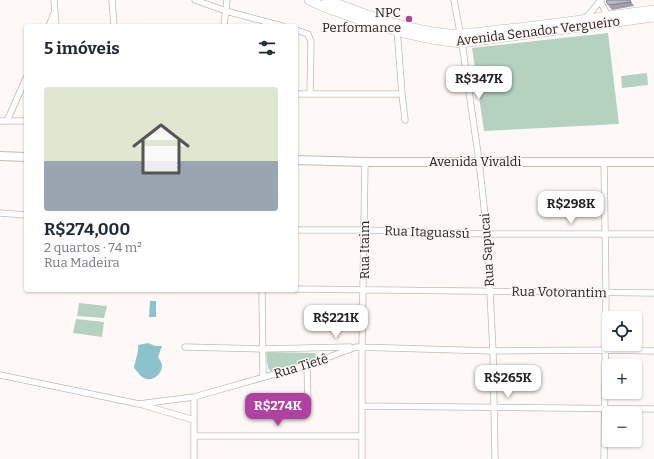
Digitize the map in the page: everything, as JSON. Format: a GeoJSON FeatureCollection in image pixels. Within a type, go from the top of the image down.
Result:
{"type":"FeatureCollection","features":[{"type":"Feature","properties":{"kind":"main road","name":"Avenida Senador Vergueiro"},"geometry":{"type":"LineString","coordinates":[[309,0],[356,18],[397,28],[421,30],[461,38],[654,17]]}},
{"type":"Feature","properties":{"kind":"main road","name":"Avenida Senador Vergueiro"},"geometry":{"type":"LineString","coordinates":[[327,0],[397,28]]}},
{"type":"Feature","properties":{"kind":"main road","name":"Avenida Senador Vergueiro"},"geometry":{"type":"LineString","coordinates":[[461,38],[654,10]]}},
{"type":"Feature","properties":{"kind":"street"},"geometry":{"type":"LineString","coordinates":[[54,0],[56,24]]}},
{"type":"Feature","properties":{"kind":"street"},"geometry":{"type":"LineString","coordinates":[[112,0],[114,24]]}},
{"type":"Feature","properties":{"kind":"street"},"geometry":{"type":"LineString","coordinates":[[195,0],[275,24]]}},
{"type":"Feature","properties":{"kind":"street"},"geometry":{"type":"LineString","coordinates":[[224,24],[227,0]]}},
{"type":"Feature","properties":{"kind":"street","name":"Rua Sapucai"},"geometry":{"type":"LineString","coordinates":[[454,0],[479,161],[487,234],[493,351],[495,459]]}},
{"type":"Feature","properties":{"kind":"street"},"geometry":{"type":"LineString","coordinates":[[585,19],[601,0],[608,16]]}},
{"type":"Feature","properties":{"kind":"street"},"geometry":{"type":"LineString","coordinates":[[50,24],[55,12]]}},
{"type":"Feature","properties":{"kind":"street"},"geometry":{"type":"LineString","coordinates":[[397,28],[405,120]]}},
{"type":"Feature","properties":{"kind":"street"},"geometry":{"type":"LineString","coordinates":[[298,31],[308,34],[311,42],[310,94]]}},
{"type":"Feature","properties":{"kind":"street"},"geometry":{"type":"LineString","coordinates":[[7,121],[24,83]]}},
{"type":"Feature","properties":{"kind":"street"},"geometry":{"type":"LineString","coordinates":[[298,94],[402,94]]}},
{"type":"Feature","properties":{"kind":"street"},"geometry":{"type":"LineString","coordinates":[[0,121],[24,121]]}},
{"type":"Feature","properties":{"kind":"street"},"geometry":{"type":"LineString","coordinates":[[0,156],[24,157]]}},
{"type":"Feature","properties":{"kind":"street","name":"Avenida Vivaldi"},"geometry":{"type":"LineString","coordinates":[[298,160],[365,162],[654,162]]}},
{"type":"Feature","properties":{"kind":"street","name":"Rua Itaim"},"geometry":{"type":"LineString","coordinates":[[362,459],[362,406],[359,348],[364,289],[365,162]]}},
{"type":"Feature","properties":{"kind":"street"},"geometry":{"type":"LineString","coordinates":[[604,162],[606,311]]}},
{"type":"Feature","properties":{"kind":"street"},"geometry":{"type":"LineString","coordinates":[[0,213],[24,215]]}},
{"type":"Feature","properties":{"kind":"street","name":"Rua Itaguassú"},"geometry":{"type":"LineString","coordinates":[[298,230],[364,230],[487,234],[654,234]]}},
{"type":"Feature","properties":{"kind":"street","name":"Rua Votorantim"},"geometry":{"type":"LineString","coordinates":[[298,289],[654,293]]}},
{"type":"Feature","properties":{"kind":"street"},"geometry":{"type":"LineString","coordinates":[[262,292],[263,378]]}},
{"type":"Feature","properties":{"kind":"street"},"geometry":{"type":"LineString","coordinates":[[185,347],[359,348]]}},
{"type":"Feature","properties":{"kind":"street"},"geometry":{"type":"LineString","coordinates":[[318,348],[322,355],[321,361]]}},
{"type":"Feature","properties":{"kind":"street","name":"Rua Tietê"},"geometry":{"type":"LineString","coordinates":[[0,375],[139,404],[194,397],[321,361],[359,348],[493,351],[602,350]]}},
{"type":"Feature","properties":{"kind":"street"},"geometry":{"type":"LineString","coordinates":[[604,407],[605,351]]}},
{"type":"Feature","properties":{"kind":"street","name":"Rua Tietê"},"geometry":{"type":"LineString","coordinates":[[642,351],[654,351]]}},
{"type":"Feature","properties":{"kind":"street"},"geometry":{"type":"LineString","coordinates":[[307,365],[308,406]]}},
{"type":"Feature","properties":{"kind":"street"},"geometry":{"type":"LineString","coordinates":[[194,397],[194,459]]}},
{"type":"Feature","properties":{"kind":"street"},"geometry":{"type":"LineString","coordinates":[[139,404],[194,420]]}},
{"type":"Feature","properties":{"kind":"street"},"geometry":{"type":"LineString","coordinates":[[362,406],[602,408]]}},
{"type":"Feature","properties":{"kind":"street"},"geometry":{"type":"LineString","coordinates":[[642,409],[654,409]]}},
{"type":"Feature","properties":{"kind":"street"},"geometry":{"type":"LineString","coordinates":[[195,436],[362,436]]}},
{"type":"Feature","properties":{"kind":"street"},"geometry":{"type":"LineString","coordinates":[[604,447],[604,459]]}},
{"type":"Feature","properties":{"kind":"green space"},"geometry":{"type":"Polygon","coordinates":[[[608,33],[619,124],[484,131],[472,48],[608,33]]]}},
{"type":"Feature","properties":{"kind":"green space"},"geometry":{"type":"Polygon","coordinates":[[[647,73],[648,85],[622,88],[621,76],[647,73]]]}},
{"type":"Feature","properties":{"kind":"green space"},"geometry":{"type":"Polygon","coordinates":[[[79,303],[107,306],[104,318],[77,316],[79,303]]]}},
{"type":"Feature","properties":{"kind":"green space"},"geometry":{"type":"Polygon","coordinates":[[[76,319],[104,322],[102,337],[73,333],[76,319]]]}},
{"type":"Feature","properties":{"kind":"green space"},"geometry":{"type":"Polygon","coordinates":[[[266,352],[315,353],[318,357],[271,372],[268,368],[266,352]]]}},
{"type":"Feature","properties":{"kind":"water"},"geometry":{"type":"Polygon","coordinates":[[[150,301],[156,301],[156,317],[149,317],[150,301]]]}},
{"type":"Feature","properties":{"kind":"water"},"geometry":{"type":"Polygon","coordinates":[[[148,343],[155,346],[162,346],[158,357],[162,364],[162,369],[157,376],[152,379],[143,377],[134,368],[138,345],[148,343]]]}},
{"type":"Feature","properties":{"kind":"building"},"geometry":{"type":"Polygon","coordinates":[[[607,0],[630,0],[631,2],[609,5],[606,2],[607,0]]]}},
{"type":"Feature","properties":{"kind":"place","name":"NPC Performance"},"geometry":{"type":"Point","coordinates":[409,19]}}]}
